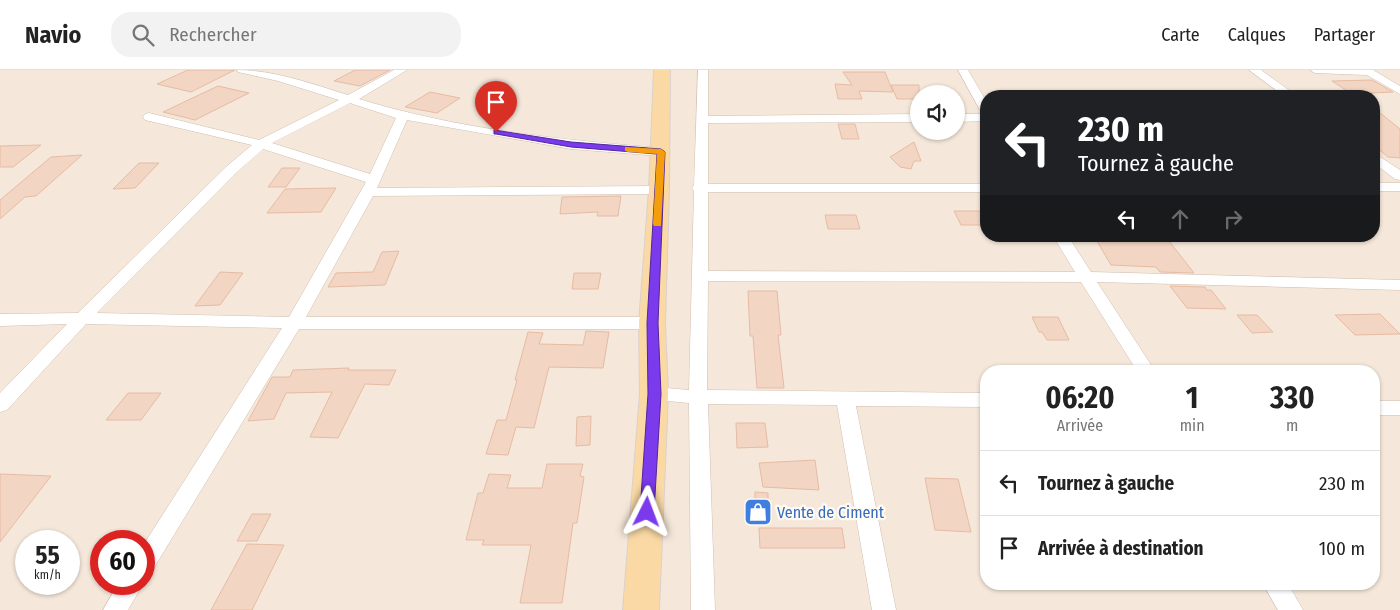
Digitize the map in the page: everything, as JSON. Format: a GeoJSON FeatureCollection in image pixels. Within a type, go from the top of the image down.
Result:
{"type":"FeatureCollection","features":[{"type":"Feature","properties":{"kind":"main road"},"geometry":{"type":"LineString","coordinates":[[641,610],[654,394],[652,323],[660,190],[662,70]]}},
{"type":"Feature","properties":{"kind":"street"},"geometry":{"type":"LineString","coordinates":[[242,70],[280,78],[403,116],[571,145],[661,152]]}},
{"type":"Feature","properties":{"kind":"street"},"geometry":{"type":"LineString","coordinates":[[0,406],[82,318],[232,169],[261,144],[402,70]]}},
{"type":"Feature","properties":{"kind":"street"},"geometry":{"type":"LineString","coordinates":[[702,70],[698,397],[704,610]]}},
{"type":"Feature","properties":{"kind":"street"},"geometry":{"type":"LineString","coordinates":[[963,70],[980,100]]}},
{"type":"Feature","properties":{"kind":"street"},"geometry":{"type":"LineString","coordinates":[[1254,70],[1282,90]]}},
{"type":"Feature","properties":{"kind":"street"},"geometry":{"type":"LineString","coordinates":[[1315,70],[1366,71],[1400,91]]}},
{"type":"Feature","properties":{"kind":"street"},"geometry":{"type":"LineString","coordinates":[[149,116],[261,144],[371,186],[660,190]]}},
{"type":"Feature","properties":{"kind":"street"},"geometry":{"type":"LineString","coordinates":[[155,546],[294,323],[371,186],[403,116]]}},
{"type":"Feature","properties":{"kind":"street"},"geometry":{"type":"LineString","coordinates":[[701,120],[910,118]]}},
{"type":"Feature","properties":{"kind":"street"},"geometry":{"type":"LineString","coordinates":[[965,118],[980,118]]}},
{"type":"Feature","properties":{"kind":"street"},"geometry":{"type":"LineString","coordinates":[[1380,161],[1400,176]]}},
{"type":"Feature","properties":{"kind":"street"},"geometry":{"type":"LineString","coordinates":[[1380,188],[1400,187]]}},
{"type":"Feature","properties":{"kind":"street"},"geometry":{"type":"LineString","coordinates":[[700,188],[980,188]]}},
{"type":"Feature","properties":{"kind":"street"},"geometry":{"type":"LineString","coordinates":[[1064,242],[1142,365]]}},
{"type":"Feature","properties":{"kind":"street"},"geometry":{"type":"LineString","coordinates":[[700,276],[1086,277],[1400,286]]}},
{"type":"Feature","properties":{"kind":"street"},"geometry":{"type":"LineString","coordinates":[[0,320],[82,318],[294,323],[652,323]]}},
{"type":"Feature","properties":{"kind":"street"},"geometry":{"type":"LineString","coordinates":[[654,394],[698,397],[980,400]]}},
{"type":"Feature","properties":{"kind":"street"},"geometry":{"type":"LineString","coordinates":[[846,398],[884,610]]}},
{"type":"Feature","properties":{"kind":"street"},"geometry":{"type":"LineString","coordinates":[[1380,408],[1400,408]]}},
{"type":"Feature","properties":{"kind":"street"},"geometry":{"type":"LineString","coordinates":[[1279,590],[1291,610]]}},
{"type":"Feature","properties":{"kind":"street"},"geometry":{"type":"LineString","coordinates":[[115,610],[124,595]]}},
{"type":"Feature","properties":{"kind":"shaded area"},"geometry":{"type":"Polygon","coordinates":[[[0,70],[1400,70],[1400,610],[0,610],[0,70]]]}},
{"type":"Feature","properties":{"kind":"building"},"geometry":{"type":"Polygon","coordinates":[[[188,70],[235,70],[191,92],[157,84],[188,70]]]}},
{"type":"Feature","properties":{"kind":"building"},"geometry":{"type":"Polygon","coordinates":[[[355,70],[390,70],[360,86],[334,81],[355,70]]]}},
{"type":"Feature","properties":{"kind":"building"},"geometry":{"type":"Polygon","coordinates":[[[843,72],[885,72],[893,92],[859,91],[862,99],[838,99],[835,84],[852,85],[843,72]]]}},
{"type":"Feature","properties":{"kind":"building"},"geometry":{"type":"Polygon","coordinates":[[[1372,80],[1393,92],[1346,90],[1332,81],[1372,80]]]}},
{"type":"Feature","properties":{"kind":"building"},"geometry":{"type":"Polygon","coordinates":[[[891,85],[910,85],[910,99],[897,99],[891,85]]]}},
{"type":"Feature","properties":{"kind":"building"},"geometry":{"type":"Polygon","coordinates":[[[218,86],[249,93],[195,120],[163,112],[218,86]]]}},
{"type":"Feature","properties":{"kind":"building"},"geometry":{"type":"Polygon","coordinates":[[[430,92],[460,98],[437,113],[405,107],[430,92]]]}},
{"type":"Feature","properties":{"kind":"building"},"geometry":{"type":"Polygon","coordinates":[[[1380,113],[1400,129],[1400,158],[1388,157],[1380,150],[1380,113]]]}},
{"type":"Feature","properties":{"kind":"building"},"geometry":{"type":"Polygon","coordinates":[[[838,124],[855,124],[859,139],[842,139],[838,124]]]}},
{"type":"Feature","properties":{"kind":"building"},"geometry":{"type":"Polygon","coordinates":[[[914,142],[921,161],[914,161],[911,169],[900,167],[890,157],[914,142]]]}},
{"type":"Feature","properties":{"kind":"building"},"geometry":{"type":"Polygon","coordinates":[[[41,145],[13,167],[0,167],[0,146],[41,145]]]}},
{"type":"Feature","properties":{"kind":"building"},"geometry":{"type":"Polygon","coordinates":[[[82,155],[36,196],[25,197],[0,219],[0,200],[51,157],[82,155]]]}},
{"type":"Feature","properties":{"kind":"building"},"geometry":{"type":"Polygon","coordinates":[[[139,163],[159,163],[135,188],[113,189],[139,163]]]}},
{"type":"Feature","properties":{"kind":"building"},"geometry":{"type":"Polygon","coordinates":[[[282,168],[300,168],[286,187],[268,187],[282,168]]]}},
{"type":"Feature","properties":{"kind":"building"},"geometry":{"type":"Polygon","coordinates":[[[336,188],[321,212],[267,213],[285,189],[336,188]]]}},
{"type":"Feature","properties":{"kind":"building"},"geometry":{"type":"Polygon","coordinates":[[[621,196],[618,216],[597,216],[598,212],[560,214],[562,197],[621,196]]]}},
{"type":"Feature","properties":{"kind":"building"},"geometry":{"type":"Polygon","coordinates":[[[954,211],[980,211],[980,225],[961,225],[954,211]]]}},
{"type":"Feature","properties":{"kind":"building"},"geometry":{"type":"Polygon","coordinates":[[[825,215],[856,215],[860,229],[828,229],[825,215]]]}},
{"type":"Feature","properties":{"kind":"building"},"geometry":{"type":"Polygon","coordinates":[[[1098,242],[1170,242],[1194,273],[1160,272],[1156,267],[1111,265],[1098,242]]]}},
{"type":"Feature","properties":{"kind":"building"},"geometry":{"type":"Polygon","coordinates":[[[399,251],[385,285],[328,287],[336,273],[373,272],[382,252],[399,251]]]}},
{"type":"Feature","properties":{"kind":"building"},"geometry":{"type":"Polygon","coordinates":[[[220,272],[243,273],[220,305],[195,306],[220,272]]]}},
{"type":"Feature","properties":{"kind":"building"},"geometry":{"type":"Polygon","coordinates":[[[574,273],[601,273],[598,289],[572,289],[574,273]]]}},
{"type":"Feature","properties":{"kind":"building"},"geometry":{"type":"Polygon","coordinates":[[[1170,286],[1205,287],[1207,290],[1211,290],[1226,309],[1187,308],[1170,286]]]}},
{"type":"Feature","properties":{"kind":"building"},"geometry":{"type":"Polygon","coordinates":[[[748,291],[777,291],[781,335],[778,335],[784,388],[757,388],[753,336],[750,336],[748,291]]]}},
{"type":"Feature","properties":{"kind":"building"},"geometry":{"type":"Polygon","coordinates":[[[1380,314],[1400,334],[1355,335],[1335,315],[1380,314]]]}},
{"type":"Feature","properties":{"kind":"building"},"geometry":{"type":"Polygon","coordinates":[[[1237,315],[1257,315],[1273,332],[1252,333],[1237,315]]]}},
{"type":"Feature","properties":{"kind":"building"},"geometry":{"type":"Polygon","coordinates":[[[1032,317],[1058,317],[1069,340],[1047,340],[1042,332],[1039,332],[1032,317]]]}},
{"type":"Feature","properties":{"kind":"building"},"geometry":{"type":"Polygon","coordinates":[[[586,331],[609,332],[603,368],[549,367],[534,428],[516,427],[508,455],[486,454],[497,420],[506,420],[528,332],[543,333],[539,344],[583,345],[586,331]]]}},
{"type":"Feature","properties":{"kind":"building"},"geometry":{"type":"Polygon","coordinates":[[[349,368],[348,370],[396,370],[389,385],[365,384],[338,438],[310,437],[332,392],[286,393],[274,419],[248,421],[272,377],[290,377],[293,370],[349,368]]]}},
{"type":"Feature","properties":{"kind":"building"},"geometry":{"type":"Polygon","coordinates":[[[128,393],[161,393],[141,420],[106,420],[128,393]]]}},
{"type":"Feature","properties":{"kind":"building"},"geometry":{"type":"Polygon","coordinates":[[[591,416],[590,445],[576,446],[577,417],[591,416]]]}},
{"type":"Feature","properties":{"kind":"building"},"geometry":{"type":"Polygon","coordinates":[[[736,423],[765,423],[768,447],[737,448],[736,423]]]}},
{"type":"Feature","properties":{"kind":"building"},"geometry":{"type":"Polygon","coordinates":[[[815,460],[819,490],[763,487],[759,463],[815,460]]]}},
{"type":"Feature","properties":{"kind":"building"},"geometry":{"type":"Polygon","coordinates":[[[547,464],[583,464],[580,476],[584,477],[577,523],[573,523],[562,603],[520,603],[531,545],[482,545],[484,540],[466,540],[478,493],[483,493],[489,474],[511,475],[507,488],[542,488],[547,464]]]}},
{"type":"Feature","properties":{"kind":"building"},"geometry":{"type":"Polygon","coordinates":[[[0,474],[51,476],[0,542],[0,474]]]}},
{"type":"Feature","properties":{"kind":"building"},"geometry":{"type":"Polygon","coordinates":[[[925,478],[958,479],[971,532],[935,530],[925,478]]]}},
{"type":"Feature","properties":{"kind":"building"},"geometry":{"type":"Polygon","coordinates":[[[755,492],[768,493],[768,520],[754,519],[755,492]]]}},
{"type":"Feature","properties":{"kind":"building"},"geometry":{"type":"Polygon","coordinates":[[[252,514],[271,514],[257,541],[237,541],[252,514]]]}},
{"type":"Feature","properties":{"kind":"building"},"geometry":{"type":"Polygon","coordinates":[[[759,528],[842,528],[845,548],[760,548],[759,528]]]}},
{"type":"Feature","properties":{"kind":"building"},"geometry":{"type":"Polygon","coordinates":[[[247,544],[284,545],[252,610],[211,610],[247,544]]]}},
{"type":"Feature","properties":{"kind":"slow traffic"},"geometry":{"type":"LineString","coordinates":[[628,149],[661,152],[658,224]]}},
{"type":"Feature","properties":{"kind":"place","name":"Vente de Ciment"},"geometry":{"type":"Point","coordinates":[758,512]}},
{"type":"Feature","properties":{"kind":"route"},"geometry":{"type":"LineString","coordinates":[[496,132],[571,145],[661,152],[652,323],[654,394],[647,512]]}}]}
